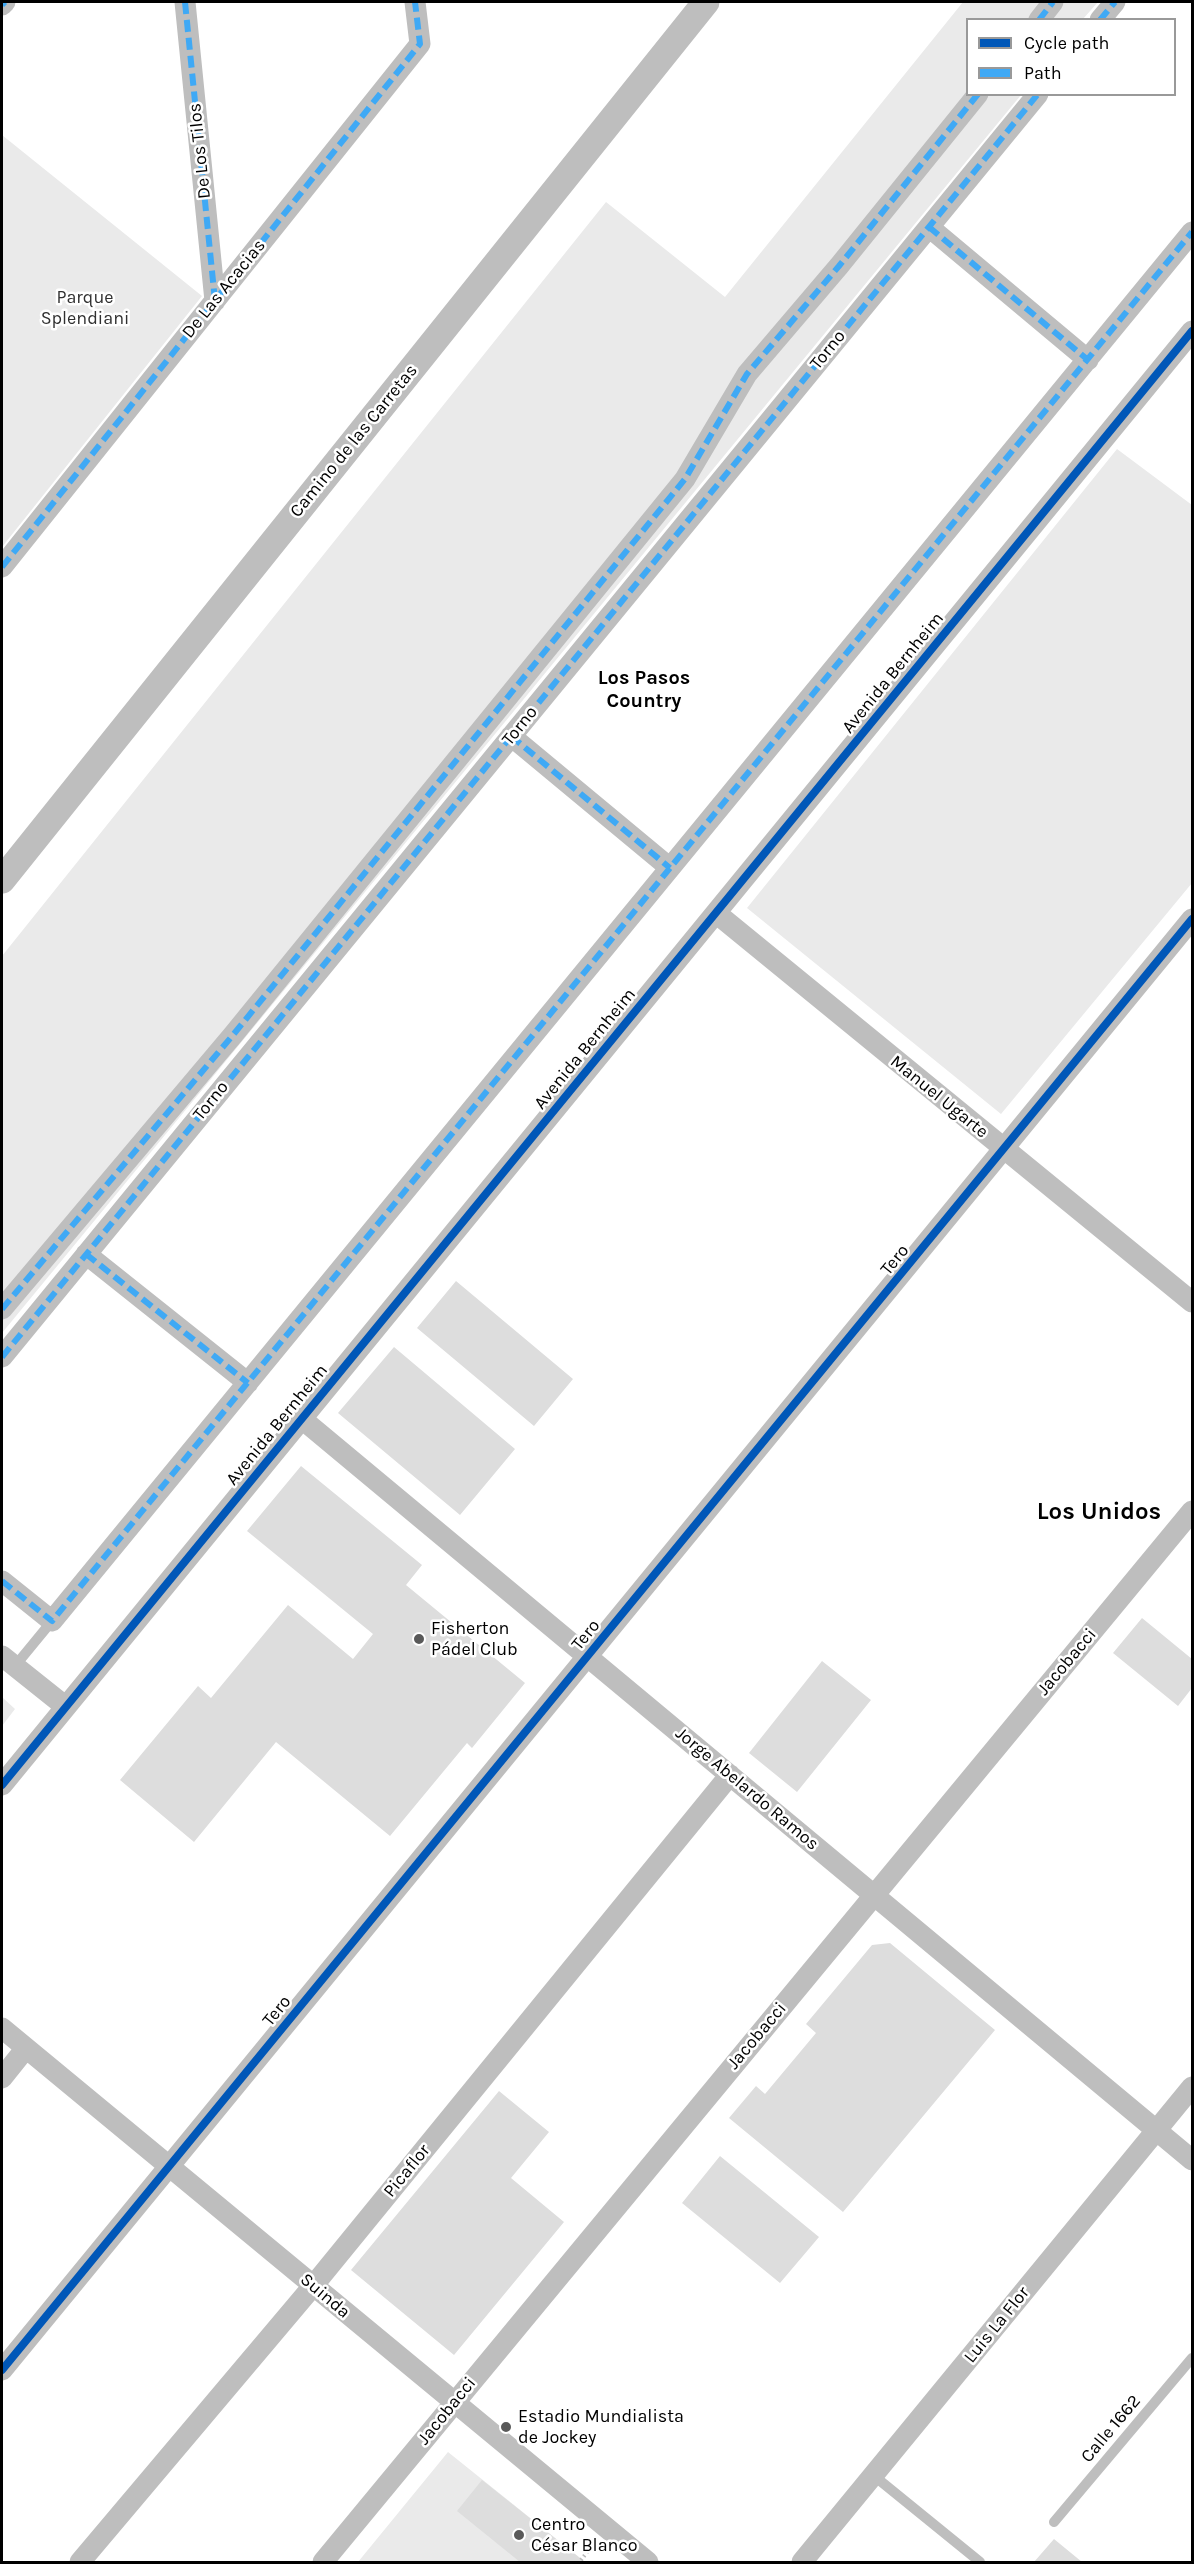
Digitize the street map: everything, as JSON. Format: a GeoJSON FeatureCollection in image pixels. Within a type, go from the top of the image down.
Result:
{"type":"FeatureCollection","features":[{"type":"Feature","properties":{"kind":"street"},"geometry":{"type":"LineString","coordinates":[[2,5],[5,2]]}},
{"type":"Feature","properties":{"kind":"street","name":"De Los Tilos"},"geometry":{"type":"LineString","coordinates":[[185,2],[214,301]]}},
{"type":"Feature","properties":{"kind":"street","name":"De Las Acacias"},"geometry":{"type":"LineString","coordinates":[[2,567],[420,44],[415,2]]}},
{"type":"Feature","properties":{"kind":"street","name":"Camino de las Carretas"},"geometry":{"type":"LineString","coordinates":[[2,880],[706,2]]}},
{"type":"Feature","properties":{"kind":"street"},"geometry":{"type":"LineString","coordinates":[[1041,18],[1053,2]]}},
{"type":"Feature","properties":{"kind":"street"},"geometry":{"type":"LineString","coordinates":[[1102,18],[1115,2]]}},
{"type":"Feature","properties":{"kind":"street"},"geometry":{"type":"LineString","coordinates":[[2,1309],[233,1035],[685,479],[747,374],[839,266],[976,96]]}},
{"type":"Feature","properties":{"kind":"street","name":"Torno"},"geometry":{"type":"LineString","coordinates":[[2,1357],[1036,96]]}},
{"type":"Feature","properties":{"kind":"street"},"geometry":{"type":"LineString","coordinates":[[930,227],[1088,360]]}},
{"type":"Feature","properties":{"kind":"street"},"geometry":{"type":"LineString","coordinates":[[2,1581],[52,1621],[1192,232]]}},
{"type":"Feature","properties":{"kind":"street","name":"Avenida Bernheim"},"geometry":{"type":"LineString","coordinates":[[2,1785],[1192,331]]}},
{"type":"Feature","properties":{"kind":"street"},"geometry":{"type":"LineString","coordinates":[[511,736],[670,868]]}},
{"type":"Feature","properties":{"kind":"street","name":"Manuel Ugarte"},"geometry":{"type":"LineString","coordinates":[[716,913],[1004,1151],[1192,1302]]}},
{"type":"Feature","properties":{"kind":"street","name":"Tero"},"geometry":{"type":"LineString","coordinates":[[2,2370],[1192,919]]}},
{"type":"Feature","properties":{"kind":"street"},"geometry":{"type":"LineString","coordinates":[[86,1254],[248,1383]]}},
{"type":"Feature","properties":{"kind":"street","name":"Jorge Abelardo Ramos"},"geometry":{"type":"LineString","coordinates":[[302,1419],[1192,2160]]}},
{"type":"Feature","properties":{"kind":"street","name":"Jacobacci"},"geometry":{"type":"LineString","coordinates":[[323,2562],[1192,1511]]}},
{"type":"Feature","properties":{"kind":"street"},"geometry":{"type":"LineString","coordinates":[[8,1661],[66,1707]]}},
{"type":"Feature","properties":{"kind":"street","name":"Picaflor"},"geometry":{"type":"LineString","coordinates":[[80,2562],[313,2286],[730,1775]]}},
{"type":"Feature","properties":{"kind":"street","name":"Suinda"},"geometry":{"type":"LineString","coordinates":[[2,2028],[648,2562]]}},
{"type":"Feature","properties":{"kind":"street"},"geometry":{"type":"LineString","coordinates":[[2,2078],[26,2048]]}},
{"type":"Feature","properties":{"kind":"street","name":"Luis La Flor"},"geometry":{"type":"LineString","coordinates":[[801,2562],[1192,2087]]}},
{"type":"Feature","properties":{"kind":"lane"},"geometry":{"type":"LineString","coordinates":[[8,1661],[52,1621]]}},
{"type":"Feature","properties":{"kind":"lane","name":"Calle 1662"},"geometry":{"type":"LineString","coordinates":[[1054,2522],[1192,2358]]}},
{"type":"Feature","properties":{"kind":"lane"},"geometry":{"type":"LineString","coordinates":[[873,2475],[980,2562]]}},
{"type":"Feature","properties":{"kind":"green space"},"geometry":{"type":"Polygon","coordinates":[[[963,2],[1098,2],[1084,18],[966,18],[966,96],[1020,96],[2,1333],[2,956],[606,202],[725,297],[963,2]]]}},
{"type":"Feature","properties":{"kind":"green space","name":"Parque Splendiani"},"geometry":{"type":"Polygon","coordinates":[[[2,135],[202,296],[2,547],[2,135]]]}},
{"type":"Feature","properties":{"kind":"green space"},"geometry":{"type":"Polygon","coordinates":[[[1117,449],[1192,505],[1192,883],[1001,1114],[747,908],[1117,449]]]}},
{"type":"Feature","properties":{"kind":"green space"},"geometry":{"type":"Polygon","coordinates":[[[2,1697],[15,1709],[2,1726],[2,1697]]]}},
{"type":"Feature","properties":{"kind":"green space"},"geometry":{"type":"Polygon","coordinates":[[[448,2452],[585,2562],[358,2562],[448,2452]]]}},
{"type":"Feature","properties":{"kind":"building"},"geometry":{"type":"Polygon","coordinates":[[[456,1281],[573,1379],[534,1426],[417,1328],[456,1281]]]}},
{"type":"Feature","properties":{"kind":"building"},"geometry":{"type":"Polygon","coordinates":[[[394,1347],[515,1449],[460,1515],[338,1413],[394,1347]]]}},
{"type":"Feature","properties":{"kind":"building"},"geometry":{"type":"Polygon","coordinates":[[[301,1466],[422,1565],[406,1585],[525,1683],[472,1748],[467,1743],[390,1836],[276,1742],[194,1842],[120,1780],[198,1686],[211,1698],[288,1605],[353,1659],[373,1634],[247,1531],[301,1466]]]}},
{"type":"Feature","properties":{"kind":"building"},"geometry":{"type":"Polygon","coordinates":[[[1142,1618],[1192,1659],[1192,1688],[1178,1706],[1113,1653],[1142,1618]]]}},
{"type":"Feature","properties":{"kind":"building"},"geometry":{"type":"Polygon","coordinates":[[[822,1661],[871,1700],[797,1792],[749,1753],[822,1661]]]}},
{"type":"Feature","properties":{"kind":"building"},"geometry":{"type":"Polygon","coordinates":[[[890,1943],[995,2030],[843,2212],[729,2118],[756,2086],[765,2094],[816,2033],[806,2024],[872,1945],[890,1943]]]}},
{"type":"Feature","properties":{"kind":"building"},"geometry":{"type":"Polygon","coordinates":[[[499,2091],[549,2132],[511,2178],[564,2222],[454,2355],[351,2270],[499,2091]]]}},
{"type":"Feature","properties":{"kind":"building"},"geometry":{"type":"Polygon","coordinates":[[[720,2156],[819,2237],[780,2283],[682,2203],[720,2156]]]}},
{"type":"Feature","properties":{"kind":"building","name":"Centro César Blanco"},"geometry":{"type":"Polygon","coordinates":[[[482,2480],[585,2562],[520,2562],[457,2511],[482,2480]]]}},
{"type":"Feature","properties":{"kind":"building"},"geometry":{"type":"Polygon","coordinates":[[[1054,2539],[1082,2562],[1034,2562],[1054,2539]]]}},
{"type":"Feature","properties":{"kind":"marked path"},"geometry":{"type":"LineString","coordinates":[[2,5],[5,2]]}},
{"type":"Feature","properties":{"kind":"marked path"},"geometry":{"type":"LineString","coordinates":[[185,2],[215,301]]}},
{"type":"Feature","properties":{"kind":"marked path"},"geometry":{"type":"LineString","coordinates":[[2,567],[420,44],[415,2]]}},
{"type":"Feature","properties":{"kind":"marked path"},"geometry":{"type":"LineString","coordinates":[[1041,18],[1053,2]]}},
{"type":"Feature","properties":{"kind":"marked path"},"geometry":{"type":"LineString","coordinates":[[1102,18],[1115,2]]}},
{"type":"Feature","properties":{"kind":"marked path"},"geometry":{"type":"LineString","coordinates":[[2,1309],[233,1035],[685,479],[747,374],[839,266],[976,96]]}},
{"type":"Feature","properties":{"kind":"marked path"},"geometry":{"type":"LineString","coordinates":[[2,1357],[1036,96]]}},
{"type":"Feature","properties":{"kind":"marked path"},"geometry":{"type":"LineString","coordinates":[[929,227],[1088,360]]}},
{"type":"Feature","properties":{"kind":"marked path"},"geometry":{"type":"LineString","coordinates":[[2,1581],[52,1621],[1192,232]]}},
{"type":"Feature","properties":{"kind":"marked path"},"geometry":{"type":"LineString","coordinates":[[511,736],[670,868]]}},
{"type":"Feature","properties":{"kind":"marked path"},"geometry":{"type":"LineString","coordinates":[[86,1254],[248,1383]]}},
{"type":"Feature","properties":{"kind":"cycle path"},"geometry":{"type":"LineString","coordinates":[[2,1785],[1192,331]]}},
{"type":"Feature","properties":{"kind":"cycle path"},"geometry":{"type":"LineString","coordinates":[[2,2370],[1192,919]]}},
{"type":"Feature","properties":{"kind":"place","name":"Fisherton Pádel Club"},"geometry":{"type":"Point","coordinates":[419,1639]}},
{"type":"Feature","properties":{"kind":"place","name":"Estadio Mundialista de Jockey"},"geometry":{"type":"Point","coordinates":[506,2427]}},
{"type":"Feature","properties":{"kind":"place","name":"Centro César Blanco"},"geometry":{"type":"Point","coordinates":[519,2535]}},
{"type":"Feature","properties":{"kind":"district","name":"Los Pasos Country"},"geometry":{"type":"Point","coordinates":[644,690]}},
{"type":"Feature","properties":{"kind":"district","name":"Los Unidos"},"geometry":{"type":"Point","coordinates":[1099,1512]}}]}
